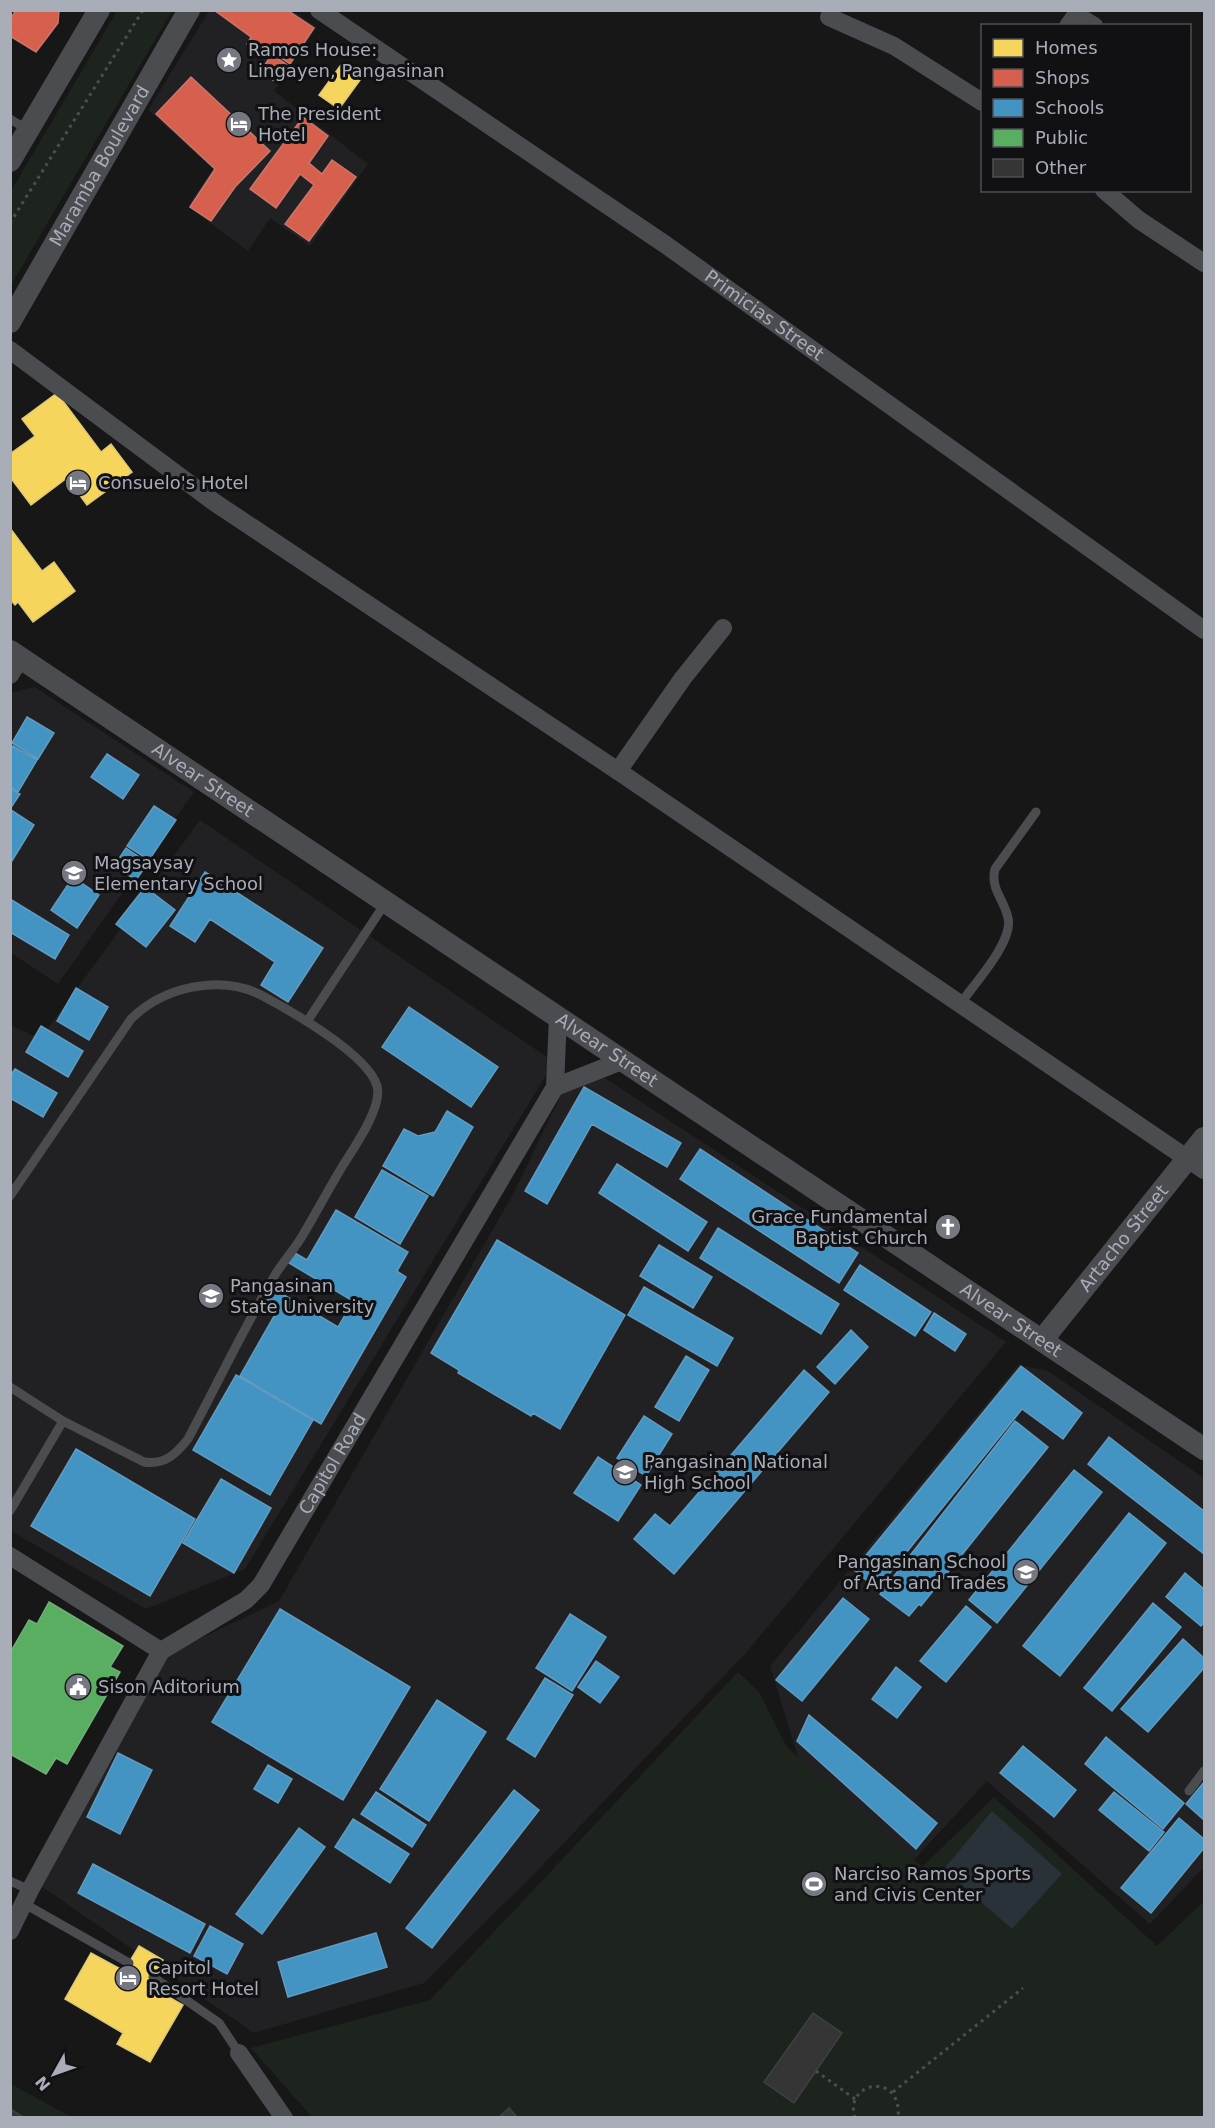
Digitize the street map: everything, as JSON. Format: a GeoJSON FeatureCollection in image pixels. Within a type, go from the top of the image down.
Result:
{"type":"FeatureCollection","features":[{"type":"Feature","properties":{"kind":"street"},"geometry":{"type":"LineString","coordinates":[[10,161],[19,125],[99,10]]}},
{"type":"Feature","properties":{"kind":"street","name":"Maramba Boulevard"},"geometry":{"type":"LineString","coordinates":[[10,322],[189,10]]}},
{"type":"Feature","properties":{"kind":"street","name":"Primicias Street"},"geometry":{"type":"LineString","coordinates":[[319,10],[676,252],[1204,630]]}},
{"type":"Feature","properties":{"kind":"street"},"geometry":{"type":"LineString","coordinates":[[1069,24],[1076,15],[1091,24]]}},
{"type":"Feature","properties":{"kind":"street"},"geometry":{"type":"LineString","coordinates":[[829,17],[894,46],[981,101]]}},
{"type":"Feature","properties":{"kind":"street"},"geometry":{"type":"LineString","coordinates":[[1106,192],[1139,220],[1204,263]]}},
{"type":"Feature","properties":{"kind":"street"},"geometry":{"type":"LineString","coordinates":[[10,350],[214,502],[618,771],[1196,1164]]}},
{"type":"Feature","properties":{"kind":"street"},"geometry":{"type":"LineString","coordinates":[[618,771],[683,678],[723,627]]}},
{"type":"Feature","properties":{"kind":"street","name":"Alvear Street"},"geometry":{"type":"LineString","coordinates":[[14,661],[387,902],[1043,1339],[1204,1449]]}},
{"type":"Feature","properties":{"kind":"street","name":"Capitol Road"},"geometry":{"type":"LineString","coordinates":[[161,1651],[256,1592],[555,1088],[558,1016]]}},
{"type":"Feature","properties":{"kind":"street"},"geometry":{"type":"LineString","coordinates":[[555,1088],[624,1060]]}},
{"type":"Feature","properties":{"kind":"street","name":"Artacho Street"},"geometry":{"type":"LineString","coordinates":[[1043,1339],[1196,1164],[1204,1138]]}},
{"type":"Feature","properties":{"kind":"street"},"geometry":{"type":"LineString","coordinates":[[10,1556],[161,1651],[10,1931]]}},
{"type":"Feature","properties":{"kind":"street"},"geometry":{"type":"LineString","coordinates":[[239,2053],[284,2118]]}},
{"type":"Feature","properties":{"kind":"lane"},"geometry":{"type":"LineString","coordinates":[[961,1003],[1005,940],[1008,918],[996,891],[993,878],[995,869],[1036,812]]}},
{"type":"Feature","properties":{"kind":"lane"},"geometry":{"type":"LineString","coordinates":[[308,1020],[387,902]]}},
{"type":"Feature","properties":{"kind":"lane"},"geometry":{"type":"LineString","coordinates":[[10,1196],[131,1019],[143,1007],[166,994],[213,984],[257,993],[308,1020],[367,1069],[377,1086],[377,1103],[362,1133],[301,1238],[276,1274],[188,1439],[175,1455],[156,1464],[144,1462],[63,1421],[10,1387]]}},
{"type":"Feature","properties":{"kind":"lane"},"geometry":{"type":"LineString","coordinates":[[10,1511],[63,1421]]}},
{"type":"Feature","properties":{"kind":"lane"},"geometry":{"type":"LineString","coordinates":[[1189,1791],[1204,1772]]}},
{"type":"Feature","properties":{"kind":"lane"},"geometry":{"type":"LineString","coordinates":[[10,1881],[27,1896],[129,1962]]}},
{"type":"Feature","properties":{"kind":"lane"},"geometry":{"type":"LineString","coordinates":[[153,1977],[219,2024],[239,2053]]}},
{"type":"Feature","properties":{"kind":"path"},"geometry":{"type":"LineString","coordinates":[[10,223],[143,10]]}},
{"type":"Feature","properties":{"kind":"path"},"geometry":{"type":"LineString","coordinates":[[893,2092],[1023,1988]]}},
{"type":"Feature","properties":{"kind":"path"},"geometry":{"type":"LineString","coordinates":[[816,2071],[855,2099]]}},
{"type":"Feature","properties":{"kind":"path"},"geometry":{"type":"LineString","coordinates":[[855,2118],[853,2110],[855,2099],[862,2090],[872,2086],[883,2087],[893,2092],[899,2104],[898,2118]]}},
{"type":"Feature","properties":{"kind":"shaded area"},"geometry":{"type":"Polygon","coordinates":[[[117,11],[172,11],[11,285],[11,191],[117,11]]]}},
{"type":"Feature","properties":{"kind":"shaded area","name":"The President Hotel"},"geometry":{"type":"Polygon","coordinates":[[[209,11],[293,11],[317,27],[274,91],[368,164],[310,246],[270,218],[248,251],[188,206],[213,169],[148,110],[209,11]]]}},
{"type":"Feature","properties":{"kind":"shaded area","name":"Magsaysay Elementary School"},"geometry":{"type":"Polygon","coordinates":[[[35,687],[194,792],[58,984],[11,953],[10,693],[35,687]]]}},
{"type":"Feature","properties":{"kind":"shaded area","name":"Pangasinan State University"},"geometry":{"type":"Polygon","coordinates":[[[200,820],[554,1062],[245,1569],[146,1609],[11,1531],[10,1025],[40,1039],[200,820]]]}},
{"type":"Feature","properties":{"kind":"shaded area","name":"Pangasinan National High School"},"geometry":{"type":"Polygon","coordinates":[[[605,1078],[1006,1342],[745,1654],[535,1873],[424,1983],[254,2033],[38,1884],[161,1657],[279,1601],[512,1196],[565,1087],[605,1078]]]}},
{"type":"Feature","properties":{"kind":"shaded area","name":"Pangasinan School of Arts and Trades"},"geometry":{"type":"Polygon","coordinates":[[[1018,1365],[1048,1371],[1204,1478],[1204,1867],[1150,1924],[987,1781],[909,1865],[799,1760],[770,1666],[1018,1365]]]}},
{"type":"Feature","properties":{"kind":"shaded area","name":"Narciso Ramos Sports and Civis Center"},"geometry":{"type":"Polygon","coordinates":[[[738,1672],[759,1692],[787,1747],[922,1867],[994,1797],[1157,1946],[1204,1901],[1204,2117],[312,2117],[251,2048],[430,2000],[738,1672]]]}},
{"type":"Feature","properties":{"kind":"shaded area"},"geometry":{"type":"Polygon","coordinates":[[[992,1811],[1062,1874],[1012,1929],[944,1869],[992,1811]]]}},
{"type":"Feature","properties":{"kind":"shaded area"},"geometry":{"type":"Polygon","coordinates":[[[11,2084],[71,2117],[11,2117],[11,2084]]]}},
{"type":"Feature","properties":{"kind":"building: Homes"},"geometry":{"type":"Polygon","coordinates":[[[343,62],[363,76],[339,109],[319,95],[343,62]]]}},
{"type":"Feature","properties":{"kind":"building: Homes"},"geometry":{"type":"Polygon","coordinates":[[[57,393],[101,452],[111,444],[132,472],[87,505],[67,478],[31,505],[10,477],[10,454],[35,436],[22,419],[57,393]]]}},
{"type":"Feature","properties":{"kind":"building: Homes"},"geometry":{"type":"Polygon","coordinates":[[[10,528],[42,571],[54,562],[75,591],[33,622],[18,602],[15,605],[10,599],[10,528]]]}},
{"type":"Feature","properties":{"kind":"building: Homes"},"geometry":{"type":"Polygon","coordinates":[[[139,1946],[163,1960],[149,1986],[183,2005],[150,2062],[117,2044],[123,2033],[65,1999],[91,1953],[124,1971],[139,1946]]]}},
{"type":"Feature","properties":{"kind":"building: Shops"},"geometry":{"type":"Polygon","coordinates":[[[16,10],[59,10],[58,23],[36,52],[10,36],[10,20],[16,10]]]}},
{"type":"Feature","properties":{"kind":"building: Shops"},"geometry":{"type":"Polygon","coordinates":[[[214,10],[287,10],[314,28],[290,64],[268,49],[264,55],[247,44],[251,37],[214,10]]]}},
{"type":"Feature","properties":{"kind":"building: Shops"},"geometry":{"type":"Polygon","coordinates":[[[272,54],[287,65],[276,82],[260,72],[272,54]]]}},
{"type":"Feature","properties":{"kind":"building: Shops"},"geometry":{"type":"Polygon","coordinates":[[[191,77],[270,151],[235,187],[211,221],[190,207],[215,169],[156,114],[191,77]]]}},
{"type":"Feature","properties":{"kind":"building: Shops"},"geometry":{"type":"Polygon","coordinates":[[[303,117],[328,136],[309,163],[322,174],[332,160],[356,177],[309,241],[285,224],[314,185],[300,174],[276,208],[250,189],[303,117]]]}},
{"type":"Feature","properties":{"kind":"building: Schools"},"geometry":{"type":"Polygon","coordinates":[[[27,717],[54,733],[38,759],[12,743],[27,717]]]}},
{"type":"Feature","properties":{"kind":"building: Schools"},"geometry":{"type":"Polygon","coordinates":[[[13,746],[37,760],[18,792],[10,787],[10,750],[13,746]]]}},
{"type":"Feature","properties":{"kind":"building: Schools"},"geometry":{"type":"Polygon","coordinates":[[[107,754],[139,775],[123,799],[91,777],[107,754]]]}},
{"type":"Feature","properties":{"kind":"building: Schools"},"geometry":{"type":"Polygon","coordinates":[[[10,788],[20,794],[10,809],[10,788]]]}},
{"type":"Feature","properties":{"kind":"building: Schools"},"geometry":{"type":"Polygon","coordinates":[[[154,806],[176,820],[149,860],[127,846],[154,806]]]}},
{"type":"Feature","properties":{"kind":"building: Schools"},"geometry":{"type":"Polygon","coordinates":[[[10,811],[34,825],[10,864],[10,811]]]}},
{"type":"Feature","properties":{"kind":"building: Schools"},"geometry":{"type":"Polygon","coordinates":[[[126,848],[148,863],[136,880],[114,866],[126,848]]]}},
{"type":"Feature","properties":{"kind":"building: Schools"},"geometry":{"type":"Polygon","coordinates":[[[205,872],[323,948],[288,1002],[261,985],[275,962],[210,919],[195,942],[170,926],[205,872]]]}},
{"type":"Feature","properties":{"kind":"building: Schools"},"geometry":{"type":"Polygon","coordinates":[[[73,877],[99,895],[77,928],[51,910],[73,877]]]}},
{"type":"Feature","properties":{"kind":"building: Schools"},"geometry":{"type":"Polygon","coordinates":[[[145,887],[175,910],[146,947],[116,924],[145,887]]]}},
{"type":"Feature","properties":{"kind":"building: Schools"},"geometry":{"type":"Polygon","coordinates":[[[10,899],[69,935],[55,959],[10,932],[10,899]]]}},
{"type":"Feature","properties":{"kind":"building: Schools"},"geometry":{"type":"Polygon","coordinates":[[[76,988],[108,1007],[89,1040],[57,1021],[76,988]]]}},
{"type":"Feature","properties":{"kind":"building: Schools"},"geometry":{"type":"Polygon","coordinates":[[[409,1007],[498,1067],[471,1107],[382,1047],[409,1007]]]}},
{"type":"Feature","properties":{"kind":"building: Schools"},"geometry":{"type":"Polygon","coordinates":[[[41,1026],[83,1051],[68,1077],[26,1052],[41,1026]]]}},
{"type":"Feature","properties":{"kind":"building: Schools"},"geometry":{"type":"Polygon","coordinates":[[[15,1069],[57,1093],[43,1117],[10,1098],[10,1076],[15,1069]]]}},
{"type":"Feature","properties":{"kind":"building: Schools"},"geometry":{"type":"Polygon","coordinates":[[[584,1087],[681,1143],[667,1167],[592,1124],[547,1204],[525,1191],[584,1087]]]}},
{"type":"Feature","properties":{"kind":"building: Schools"},"geometry":{"type":"Polygon","coordinates":[[[447,1111],[473,1127],[433,1196],[383,1166],[404,1129],[418,1136],[435,1132],[447,1111]]]}},
{"type":"Feature","properties":{"kind":"building: Schools"},"geometry":{"type":"Polygon","coordinates":[[[700,1149],[858,1253],[839,1283],[680,1179],[700,1149]]]}},
{"type":"Feature","properties":{"kind":"building: Schools"},"geometry":{"type":"Polygon","coordinates":[[[617,1164],[707,1222],[688,1251],[599,1193],[617,1164]]]}},
{"type":"Feature","properties":{"kind":"building: Schools"},"geometry":{"type":"Polygon","coordinates":[[[382,1170],[428,1196],[400,1244],[355,1217],[382,1170]]]}},
{"type":"Feature","properties":{"kind":"building: Schools"},"geometry":{"type":"Polygon","coordinates":[[[336,1210],[408,1252],[397,1271],[406,1277],[321,1424],[240,1376],[278,1309],[266,1302],[274,1289],[338,1327],[353,1301],[289,1263],[295,1253],[307,1260],[336,1210]]]}},
{"type":"Feature","properties":{"kind":"building: Schools"},"geometry":{"type":"Polygon","coordinates":[[[718,1228],[839,1304],[821,1334],[700,1258],[718,1228]]]}},
{"type":"Feature","properties":{"kind":"building: Schools"},"geometry":{"type":"Polygon","coordinates":[[[497,1240],[625,1315],[560,1429],[533,1413],[531,1416],[458,1373],[459,1370],[431,1353],[497,1240]]]}},
{"type":"Feature","properties":{"kind":"building: Schools"},"geometry":{"type":"Polygon","coordinates":[[[659,1245],[712,1277],[693,1308],[640,1276],[659,1245]]]}},
{"type":"Feature","properties":{"kind":"building: Schools"},"geometry":{"type":"Polygon","coordinates":[[[860,1265],[931,1312],[915,1336],[844,1290],[860,1265]]]}},
{"type":"Feature","properties":{"kind":"building: Schools"},"geometry":{"type":"Polygon","coordinates":[[[644,1287],[733,1338],[717,1366],[628,1315],[644,1287]]]}},
{"type":"Feature","properties":{"kind":"building: Schools"},"geometry":{"type":"Polygon","coordinates":[[[934,1313],[966,1334],[955,1351],[924,1330],[934,1313]]]}},
{"type":"Feature","properties":{"kind":"building: Schools"},"geometry":{"type":"Polygon","coordinates":[[[851,1330],[868,1347],[835,1384],[817,1367],[851,1330]]]}},
{"type":"Feature","properties":{"kind":"building: Schools"},"geometry":{"type":"Polygon","coordinates":[[[686,1356],[709,1370],[679,1421],[655,1407],[686,1356]]]}},
{"type":"Feature","properties":{"kind":"building: Schools"},"geometry":{"type":"Polygon","coordinates":[[[1021,1366],[1082,1413],[1063,1439],[1022,1409],[877,1589],[854,1570],[1021,1366]]]}},
{"type":"Feature","properties":{"kind":"building: Schools"},"geometry":{"type":"Polygon","coordinates":[[[804,1370],[829,1392],[674,1574],[634,1539],[655,1514],[670,1526],[804,1370]]]}},
{"type":"Feature","properties":{"kind":"building: Schools"},"geometry":{"type":"Polygon","coordinates":[[[236,1375],[313,1420],[270,1495],[193,1450],[236,1375]]]}},
{"type":"Feature","properties":{"kind":"building: Schools"},"geometry":{"type":"Polygon","coordinates":[[[644,1416],[672,1434],[646,1476],[617,1458],[644,1416]]]}},
{"type":"Feature","properties":{"kind":"building: Schools"},"geometry":{"type":"Polygon","coordinates":[[[1015,1421],[1048,1447],[921,1606],[919,1604],[909,1616],[880,1594],[1015,1421]]]}},
{"type":"Feature","properties":{"kind":"building: Schools"},"geometry":{"type":"Polygon","coordinates":[[[1109,1437],[1204,1511],[1204,1554],[1088,1464],[1109,1437]]]}},
{"type":"Feature","properties":{"kind":"building: Schools"},"geometry":{"type":"Polygon","coordinates":[[[76,1449],[195,1519],[150,1596],[31,1526],[76,1449]]]}},
{"type":"Feature","properties":{"kind":"building: Schools"},"geometry":{"type":"Polygon","coordinates":[[[598,1457],[641,1485],[618,1521],[574,1493],[598,1457]]]}},
{"type":"Feature","properties":{"kind":"building: Schools"},"geometry":{"type":"Polygon","coordinates":[[[1074,1470],[1102,1492],[997,1623],[969,1600],[1074,1470]]]}},
{"type":"Feature","properties":{"kind":"building: Schools"},"geometry":{"type":"Polygon","coordinates":[[[221,1479],[271,1508],[234,1573],[183,1543],[221,1479]]]}},
{"type":"Feature","properties":{"kind":"building: Schools"},"geometry":{"type":"Polygon","coordinates":[[[1129,1513],[1166,1543],[1060,1676],[1023,1646],[1129,1513]]]}},
{"type":"Feature","properties":{"kind":"building: Schools"},"geometry":{"type":"Polygon","coordinates":[[[1185,1573],[1204,1589],[1204,1622],[1201,1626],[1166,1597],[1185,1573]]]}},
{"type":"Feature","properties":{"kind":"building: Schools"},"geometry":{"type":"Polygon","coordinates":[[[843,1598],[869,1619],[802,1701],[776,1680],[843,1598]]]}},
{"type":"Feature","properties":{"kind":"building: Schools"},"geometry":{"type":"Polygon","coordinates":[[[1153,1603],[1181,1627],[1112,1711],[1084,1688],[1153,1603]]]}},
{"type":"Feature","properties":{"kind":"building: Schools"},"geometry":{"type":"Polygon","coordinates":[[[966,1606],[991,1627],[946,1682],[920,1661],[966,1606]]]}},
{"type":"Feature","properties":{"kind":"building: Schools"},"geometry":{"type":"Polygon","coordinates":[[[280,1609],[410,1687],[343,1800],[212,1722],[280,1609]]]}},
{"type":"Feature","properties":{"kind":"building: Schools"},"geometry":{"type":"Polygon","coordinates":[[[570,1614],[606,1637],[572,1691],[536,1668],[570,1614]]]}},
{"type":"Feature","properties":{"kind":"building: Schools"},"geometry":{"type":"Polygon","coordinates":[[[1183,1639],[1204,1658],[1204,1668],[1148,1732],[1121,1709],[1183,1639]]]}},
{"type":"Feature","properties":{"kind":"building: Schools"},"geometry":{"type":"Polygon","coordinates":[[[596,1661],[619,1677],[600,1703],[578,1687],[596,1661]]]}},
{"type":"Feature","properties":{"kind":"building: Schools"},"geometry":{"type":"Polygon","coordinates":[[[896,1667],[921,1687],[897,1718],[872,1699],[896,1667]]]}},
{"type":"Feature","properties":{"kind":"building: Schools"},"geometry":{"type":"Polygon","coordinates":[[[545,1678],[573,1695],[535,1757],[507,1739],[545,1678]]]}},
{"type":"Feature","properties":{"kind":"building: Schools"},"geometry":{"type":"Polygon","coordinates":[[[437,1700],[486,1732],[429,1821],[380,1789],[437,1700]]]}},
{"type":"Feature","properties":{"kind":"building: Schools"},"geometry":{"type":"Polygon","coordinates":[[[809,1715],[937,1823],[916,1849],[797,1741],[809,1715]]]}},
{"type":"Feature","properties":{"kind":"building: Schools"},"geometry":{"type":"Polygon","coordinates":[[[1106,1737],[1184,1803],[1163,1829],[1085,1764],[1106,1737]]]}},
{"type":"Feature","properties":{"kind":"building: Schools"},"geometry":{"type":"Polygon","coordinates":[[[1023,1746],[1076,1790],[1054,1817],[1000,1773],[1023,1746]]]}},
{"type":"Feature","properties":{"kind":"building: Schools"},"geometry":{"type":"Polygon","coordinates":[[[118,1753],[152,1770],[120,1834],[87,1817],[118,1753]]]}},
{"type":"Feature","properties":{"kind":"building: Schools"},"geometry":{"type":"Polygon","coordinates":[[[268,1765],[292,1779],[278,1803],[254,1789],[268,1765]]]}},
{"type":"Feature","properties":{"kind":"building: Schools"},"geometry":{"type":"Polygon","coordinates":[[[1204,1782],[1204,1820],[1186,1804],[1204,1782]]]}},
{"type":"Feature","properties":{"kind":"building: Schools"},"geometry":{"type":"Polygon","coordinates":[[[514,1790],[539,1810],[432,1948],[406,1928],[514,1790]]]}},
{"type":"Feature","properties":{"kind":"building: Schools"},"geometry":{"type":"Polygon","coordinates":[[[376,1792],[426,1825],[412,1847],[361,1814],[376,1792]]]}},
{"type":"Feature","properties":{"kind":"building: Schools"},"geometry":{"type":"Polygon","coordinates":[[[1114,1792],[1164,1832],[1149,1851],[1099,1810],[1114,1792]]]}},
{"type":"Feature","properties":{"kind":"building: Schools"},"geometry":{"type":"Polygon","coordinates":[[[1179,1818],[1204,1839],[1204,1848],[1151,1913],[1121,1888],[1179,1818]]]}},
{"type":"Feature","properties":{"kind":"building: Schools"},"geometry":{"type":"Polygon","coordinates":[[[353,1819],[409,1854],[390,1883],[335,1847],[353,1819]]]}},
{"type":"Feature","properties":{"kind":"building: Schools"},"geometry":{"type":"Polygon","coordinates":[[[299,1828],[325,1847],[262,1934],[236,1914],[299,1828]]]}},
{"type":"Feature","properties":{"kind":"building: Schools"},"geometry":{"type":"Polygon","coordinates":[[[93,1864],[205,1924],[190,1953],[78,1893],[93,1864]]]}},
{"type":"Feature","properties":{"kind":"building: Schools"},"geometry":{"type":"Polygon","coordinates":[[[210,1926],[243,1944],[227,1974],[194,1956],[210,1926]]]}},
{"type":"Feature","properties":{"kind":"building: Schools"},"geometry":{"type":"Polygon","coordinates":[[[376,1933],[387,1967],[288,1997],[278,1962],[376,1933]]]}},
{"type":"Feature","properties":{"kind":"building: Public","name":"Sison Aditorium"},"geometry":{"type":"Polygon","coordinates":[[[49,1602],[123,1646],[110,1667],[120,1672],[67,1764],[56,1758],[46,1774],[10,1754],[10,1653],[29,1620],[37,1624],[49,1602]]]}},
{"type":"Feature","properties":{"kind":"building: Other"},"geometry":{"type":"Polygon","coordinates":[[[813,2013],[842,2033],[794,2103],[764,2082],[813,2013]]]}},
{"type":"Feature","properties":{"kind":"building: Other"},"geometry":{"type":"Polygon","coordinates":[[[509,2108],[518,2118],[498,2118],[509,2108]]]}},
{"type":"Feature","properties":{"kind":"building: Other"},"geometry":{"type":"Polygon","coordinates":[[[10,2109],[25,2118],[10,2118],[10,2109]]]}},
{"type":"Feature","properties":{"kind":"place","name":"Ramos House: Lingayen, Pangasinan"},"geometry":{"type":"Point","coordinates":[229,60]}},
{"type":"Feature","properties":{"kind":"place","name":"The President Hotel"},"geometry":{"type":"Point","coordinates":[239,124]}},
{"type":"Feature","properties":{"kind":"place","name":"Consuelo's Hotel"},"geometry":{"type":"Point","coordinates":[78,483]}},
{"type":"Feature","properties":{"kind":"place","name":"Magsaysay Elementary School"},"geometry":{"type":"Point","coordinates":[74,873]}},
{"type":"Feature","properties":{"kind":"place","name":"Grace Fundamental Baptist Church"},"geometry":{"type":"Point","coordinates":[948,1227]}},
{"type":"Feature","properties":{"kind":"place","name":"Pangasinan State University"},"geometry":{"type":"Point","coordinates":[211,1296]}},
{"type":"Feature","properties":{"kind":"place","name":"Pangasinan National High School"},"geometry":{"type":"Point","coordinates":[625,1472]}},
{"type":"Feature","properties":{"kind":"place","name":"Pangasinan School of Arts and Trades"},"geometry":{"type":"Point","coordinates":[1026,1572]}},
{"type":"Feature","properties":{"kind":"place","name":"Sison Aditorium"},"geometry":{"type":"Point","coordinates":[78,1687]}},
{"type":"Feature","properties":{"kind":"place","name":"Narciso Ramos Sports and Civis Center"},"geometry":{"type":"Point","coordinates":[814,1884]}},
{"type":"Feature","properties":{"kind":"place","name":"Capitol Resort Hotel"},"geometry":{"type":"Point","coordinates":[128,1978]}}]}
